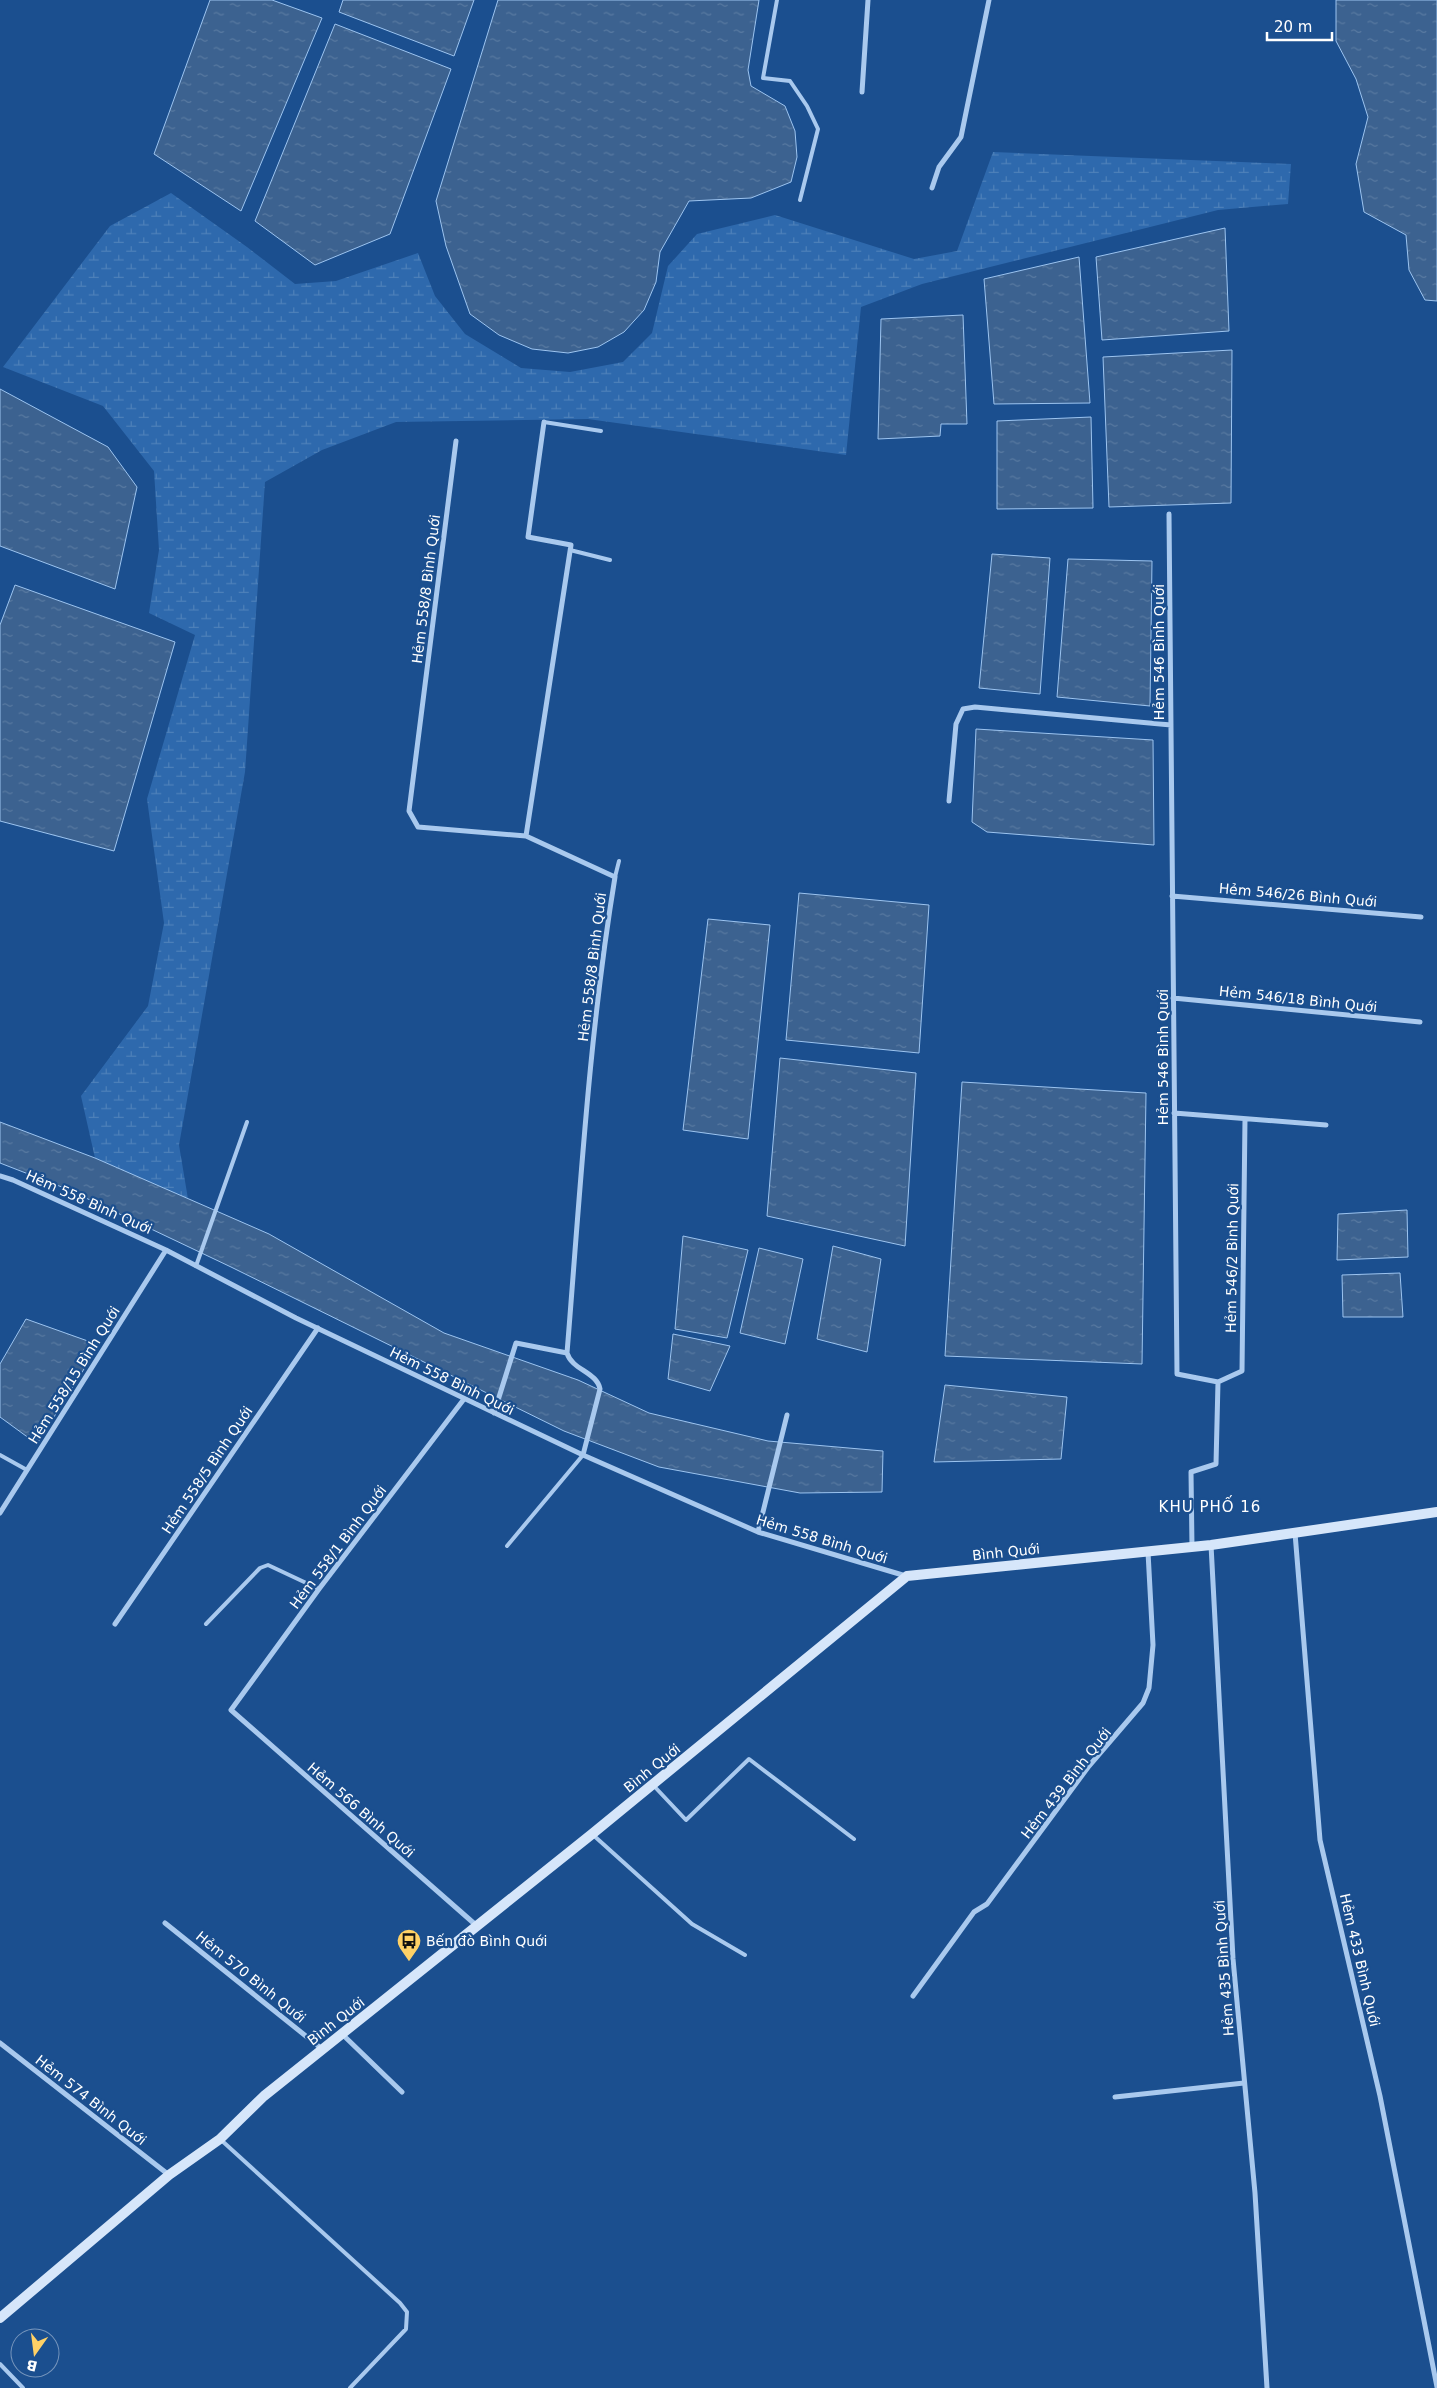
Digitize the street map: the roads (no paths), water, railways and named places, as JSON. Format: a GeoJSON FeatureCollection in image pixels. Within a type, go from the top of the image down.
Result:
{"type":"FeatureCollection","features":[{"type":"Feature","properties":{"kind":"main road","name":"Bình Quới"},"geometry":{"type":"LineString","coordinates":[[0,2318],[169,2175],[220,2139],[264,2096],[653,1785],[906,1576],[1211,1545],[1437,1512]]}},
{"type":"Feature","properties":{"kind":"street"},"geometry":{"type":"LineString","coordinates":[[862,92],[868,0]]}},
{"type":"Feature","properties":{"kind":"street"},"geometry":{"type":"LineString","coordinates":[[932,188],[938,167],[961,138],[990,0]]}},
{"type":"Feature","properties":{"kind":"street"},"geometry":{"type":"LineString","coordinates":[[526,836],[571,545],[528,537],[544,422]]}},
{"type":"Feature","properties":{"kind":"street","name":"Hẻm 558/8 Bình Quới"},"geometry":{"type":"LineString","coordinates":[[456,440],[409,811],[418,827],[526,836],[615,878],[604,941],[594,1028],[567,1353]]}},
{"type":"Feature","properties":{"kind":"street","name":"Hẻm 546 Bình Quới"},"geometry":{"type":"LineString","coordinates":[[1169,514],[1177,1374],[1218,1382]]}},
{"type":"Feature","properties":{"kind":"street"},"geometry":{"type":"LineString","coordinates":[[949,801],[956,724],[963,709],[975,707],[1171,725]]}},
{"type":"Feature","properties":{"kind":"street","name":"Hẻm 546/26 Bình Quới"},"geometry":{"type":"LineString","coordinates":[[1172,896],[1421,917]]}},
{"type":"Feature","properties":{"kind":"street","name":"Hẻm 546/18 Bình Quới"},"geometry":{"type":"LineString","coordinates":[[1174,998],[1420,1022]]}},
{"type":"Feature","properties":{"kind":"street"},"geometry":{"type":"LineString","coordinates":[[1174,1113],[1326,1125]]}},
{"type":"Feature","properties":{"kind":"street","name":"Hẻm 546/2 Bình Quới"},"geometry":{"type":"LineString","coordinates":[[1218,1382],[1242,1371],[1245,1119]]}},
{"type":"Feature","properties":{"kind":"street","name":"Hẻm 558 Bình Quới"},"geometry":{"type":"LineString","coordinates":[[0,1176],[13,1180],[166,1250],[464,1400],[583,1455],[758,1532],[906,1576]]}},
{"type":"Feature","properties":{"kind":"street","name":"Hẻm 558/15 Bình Quới"},"geometry":{"type":"LineString","coordinates":[[0,1513],[166,1250]]}},
{"type":"Feature","properties":{"kind":"street","name":"Hẻm 558/5 Bình Quới"},"geometry":{"type":"LineString","coordinates":[[115,1624],[318,1328]]}},
{"type":"Feature","properties":{"kind":"street"},"geometry":{"type":"LineString","coordinates":[[494,1413],[516,1344],[567,1353],[573,1364],[598,1382],[600,1392],[583,1455]]}},
{"type":"Feature","properties":{"kind":"street"},"geometry":{"type":"LineString","coordinates":[[1192,1547],[1191,1472],[1216,1464],[1218,1382]]}},
{"type":"Feature","properties":{"kind":"street","name":"Hẻm 558/1 Bình Quới"},"geometry":{"type":"LineString","coordinates":[[231,1710],[319,1589],[464,1400]]}},
{"type":"Feature","properties":{"kind":"street"},"geometry":{"type":"LineString","coordinates":[[758,1532],[787,1415]]}},
{"type":"Feature","properties":{"kind":"street","name":"Hẻm 433 Bình Quới"},"geometry":{"type":"LineString","coordinates":[[1295,1533],[1320,1840],[1380,2096],[1437,2387]]}},
{"type":"Feature","properties":{"kind":"street","name":"Hẻm 435 Bình Quới"},"geometry":{"type":"LineString","coordinates":[[1211,1545],[1233,1959],[1255,2193],[1267,2388]]}},
{"type":"Feature","properties":{"kind":"street","name":"Hẻm 439 Bình Quới"},"geometry":{"type":"LineString","coordinates":[[913,1996],[974,1912],[987,1904],[1089,1766],[1143,1704],[1149,1688],[1154,1645],[1148,1552]]}},
{"type":"Feature","properties":{"kind":"street","name":"Hẻm 566 Bình Quới"},"geometry":{"type":"LineString","coordinates":[[231,1710],[477,1926]]}},
{"type":"Feature","properties":{"kind":"street","name":"Hẻm 570 Bình Quới"},"geometry":{"type":"LineString","coordinates":[[165,1923],[322,2049]]}},
{"type":"Feature","properties":{"kind":"street"},"geometry":{"type":"LineString","coordinates":[[341,2034],[402,2092]]}},
{"type":"Feature","properties":{"kind":"street","name":"Hẻm 574 Bình Quới"},"geometry":{"type":"LineString","coordinates":[[0,2043],[169,2175]]}},
{"type":"Feature","properties":{"kind":"street"},"geometry":{"type":"LineString","coordinates":[[1115,2098],[1244,2084]]}},
{"type":"Feature","properties":{"kind":"lane"},"geometry":{"type":"LineString","coordinates":[[777,0],[763,78],[790,81],[808,106],[818,129],[800,200]]}},
{"type":"Feature","properties":{"kind":"lane"},"geometry":{"type":"LineString","coordinates":[[544,422],[600,431]]}},
{"type":"Feature","properties":{"kind":"lane"},"geometry":{"type":"LineString","coordinates":[[570,550],[610,560]]}},
{"type":"Feature","properties":{"kind":"lane"},"geometry":{"type":"LineString","coordinates":[[615,878],[619,861]]}},
{"type":"Feature","properties":{"kind":"lane"},"geometry":{"type":"LineString","coordinates":[[196,1266],[247,1122]]}},
{"type":"Feature","properties":{"kind":"lane"},"geometry":{"type":"LineString","coordinates":[[0,1455],[27,1470]]}},
{"type":"Feature","properties":{"kind":"lane"},"geometry":{"type":"LineString","coordinates":[[508,1546],[583,1455]]}},
{"type":"Feature","properties":{"kind":"lane"},"geometry":{"type":"LineString","coordinates":[[206,1624],[260,1568],[268,1565],[319,1589]]}},
{"type":"Feature","properties":{"kind":"lane"},"geometry":{"type":"LineString","coordinates":[[653,1785],[686,1820],[749,1760],[854,1838]]}},
{"type":"Feature","properties":{"kind":"lane"},"geometry":{"type":"LineString","coordinates":[[592,1834],[692,1924],[745,1955]]}},
{"type":"Feature","properties":{"kind":"lane"},"geometry":{"type":"LineString","coordinates":[[220,2139],[400,2303],[407,2312],[406,2329],[350,2388]]}},
{"type":"Feature","properties":{"kind":"lane"},"geometry":{"type":"LineString","coordinates":[[0,2364],[24,2388]]}},
{"type":"Feature","properties":{"kind":"water"},"geometry":{"type":"Polygon","coordinates":[[[210,0],[272,0],[322,18],[241,211],[154,154],[210,0]]]}},
{"type":"Feature","properties":{"kind":"water"},"geometry":{"type":"Polygon","coordinates":[[[343,0],[474,0],[454,56],[339,12],[343,0]]]}},
{"type":"Feature","properties":{"kind":"water"},"geometry":{"type":"Polygon","coordinates":[[[498,0],[759,0],[748,70],[751,86],[785,106],[795,131],[797,157],[791,182],[751,198],[689,201],[660,252],[656,282],[644,310],[624,332],[598,347],[568,353],[532,349],[499,335],[470,314],[446,246],[436,201],[498,0]]]}},
{"type":"Feature","properties":{"kind":"water"},"geometry":{"type":"Polygon","coordinates":[[[1336,0],[1437,0],[1437,301],[1425,300],[1409,270],[1406,235],[1364,212],[1356,164],[1368,117],[1356,79],[1336,41],[1336,0]]]}},
{"type":"Feature","properties":{"kind":"water"},"geometry":{"type":"Polygon","coordinates":[[[335,24],[451,69],[390,234],[315,265],[255,221],[335,24]]]}},
{"type":"Feature","properties":{"kind":"water"},"geometry":{"type":"Polygon","coordinates":[[[1225,228],[1229,331],[1102,340],[1096,257],[1225,228]]]}},
{"type":"Feature","properties":{"kind":"water"},"geometry":{"type":"Polygon","coordinates":[[[1079,257],[1090,403],[994,404],[984,279],[1079,257]]]}},
{"type":"Feature","properties":{"kind":"water"},"geometry":{"type":"Polygon","coordinates":[[[963,315],[967,424],[941,424],[940,436],[878,439],[881,319],[963,315]]]}},
{"type":"Feature","properties":{"kind":"water"},"geometry":{"type":"Polygon","coordinates":[[[1232,350],[1231,503],[1109,507],[1103,357],[1232,350]]]}},
{"type":"Feature","properties":{"kind":"water"},"geometry":{"type":"Polygon","coordinates":[[[0,389],[108,447],[137,487],[115,589],[0,546],[0,389]]]}},
{"type":"Feature","properties":{"kind":"water"},"geometry":{"type":"Polygon","coordinates":[[[1091,417],[1093,508],[997,509],[997,421],[1091,417]]]}},
{"type":"Feature","properties":{"kind":"water"},"geometry":{"type":"Polygon","coordinates":[[[992,554],[1050,558],[1040,694],[979,688],[992,554]]]}},
{"type":"Feature","properties":{"kind":"water"},"geometry":{"type":"Polygon","coordinates":[[[1068,559],[1152,561],[1150,706],[1057,697],[1068,559]]]}},
{"type":"Feature","properties":{"kind":"water"},"geometry":{"type":"Polygon","coordinates":[[[15,585],[175,642],[114,851],[0,821],[0,625],[15,585]]]}},
{"type":"Feature","properties":{"kind":"water"},"geometry":{"type":"Polygon","coordinates":[[[976,729],[1153,740],[1154,845],[987,832],[972,822],[976,729]]]}},
{"type":"Feature","properties":{"kind":"water"},"geometry":{"type":"Polygon","coordinates":[[[799,893],[929,905],[919,1053],[786,1040],[799,893]]]}},
{"type":"Feature","properties":{"kind":"water"},"geometry":{"type":"Polygon","coordinates":[[[708,919],[770,925],[748,1139],[683,1130],[708,919]]]}},
{"type":"Feature","properties":{"kind":"water"},"geometry":{"type":"Polygon","coordinates":[[[780,1058],[916,1073],[905,1246],[767,1216],[780,1058]]]}},
{"type":"Feature","properties":{"kind":"water"},"geometry":{"type":"Polygon","coordinates":[[[962,1082],[1146,1093],[1142,1364],[945,1356],[962,1082]]]}},
{"type":"Feature","properties":{"kind":"water"},"geometry":{"type":"Polygon","coordinates":[[[0,1122],[95,1158],[269,1234],[444,1333],[578,1380],[649,1413],[768,1441],[883,1451],[882,1492],[800,1493],[659,1467],[564,1431],[231,1267],[67,1189],[0,1163],[0,1122]]]}},
{"type":"Feature","properties":{"kind":"water"},"geometry":{"type":"Polygon","coordinates":[[[1407,1210],[1408,1257],[1337,1260],[1338,1214],[1407,1210]]]}},
{"type":"Feature","properties":{"kind":"water"},"geometry":{"type":"Polygon","coordinates":[[[683,1236],[748,1250],[727,1338],[675,1329],[683,1236]]]}},
{"type":"Feature","properties":{"kind":"water"},"geometry":{"type":"Polygon","coordinates":[[[833,1246],[881,1259],[867,1352],[817,1339],[833,1246]]]}},
{"type":"Feature","properties":{"kind":"water"},"geometry":{"type":"Polygon","coordinates":[[[759,1248],[803,1259],[785,1344],[740,1333],[759,1248]]]}},
{"type":"Feature","properties":{"kind":"water"},"geometry":{"type":"Polygon","coordinates":[[[1400,1273],[1403,1317],[1343,1317],[1342,1275],[1400,1273]]]}},
{"type":"Feature","properties":{"kind":"water"},"geometry":{"type":"Polygon","coordinates":[[[26,1319],[99,1345],[37,1444],[0,1417],[0,1364],[26,1319]]]}},
{"type":"Feature","properties":{"kind":"water"},"geometry":{"type":"Polygon","coordinates":[[[673,1334],[730,1346],[710,1391],[668,1379],[673,1334]]]}},
{"type":"Feature","properties":{"kind":"water"},"geometry":{"type":"Polygon","coordinates":[[[945,1385],[1067,1397],[1061,1459],[934,1462],[945,1385]]]}},
{"type":"Feature","properties":{"kind":"place","name":"Bến đò Bình Quới"},"geometry":{"type":"Point","coordinates":[409,1962]}},
{"type":"Feature","properties":{"kind":"district","name":"KHU PHỐ 16"},"geometry":{"type":"Point","coordinates":[1210,1507]}}]}
